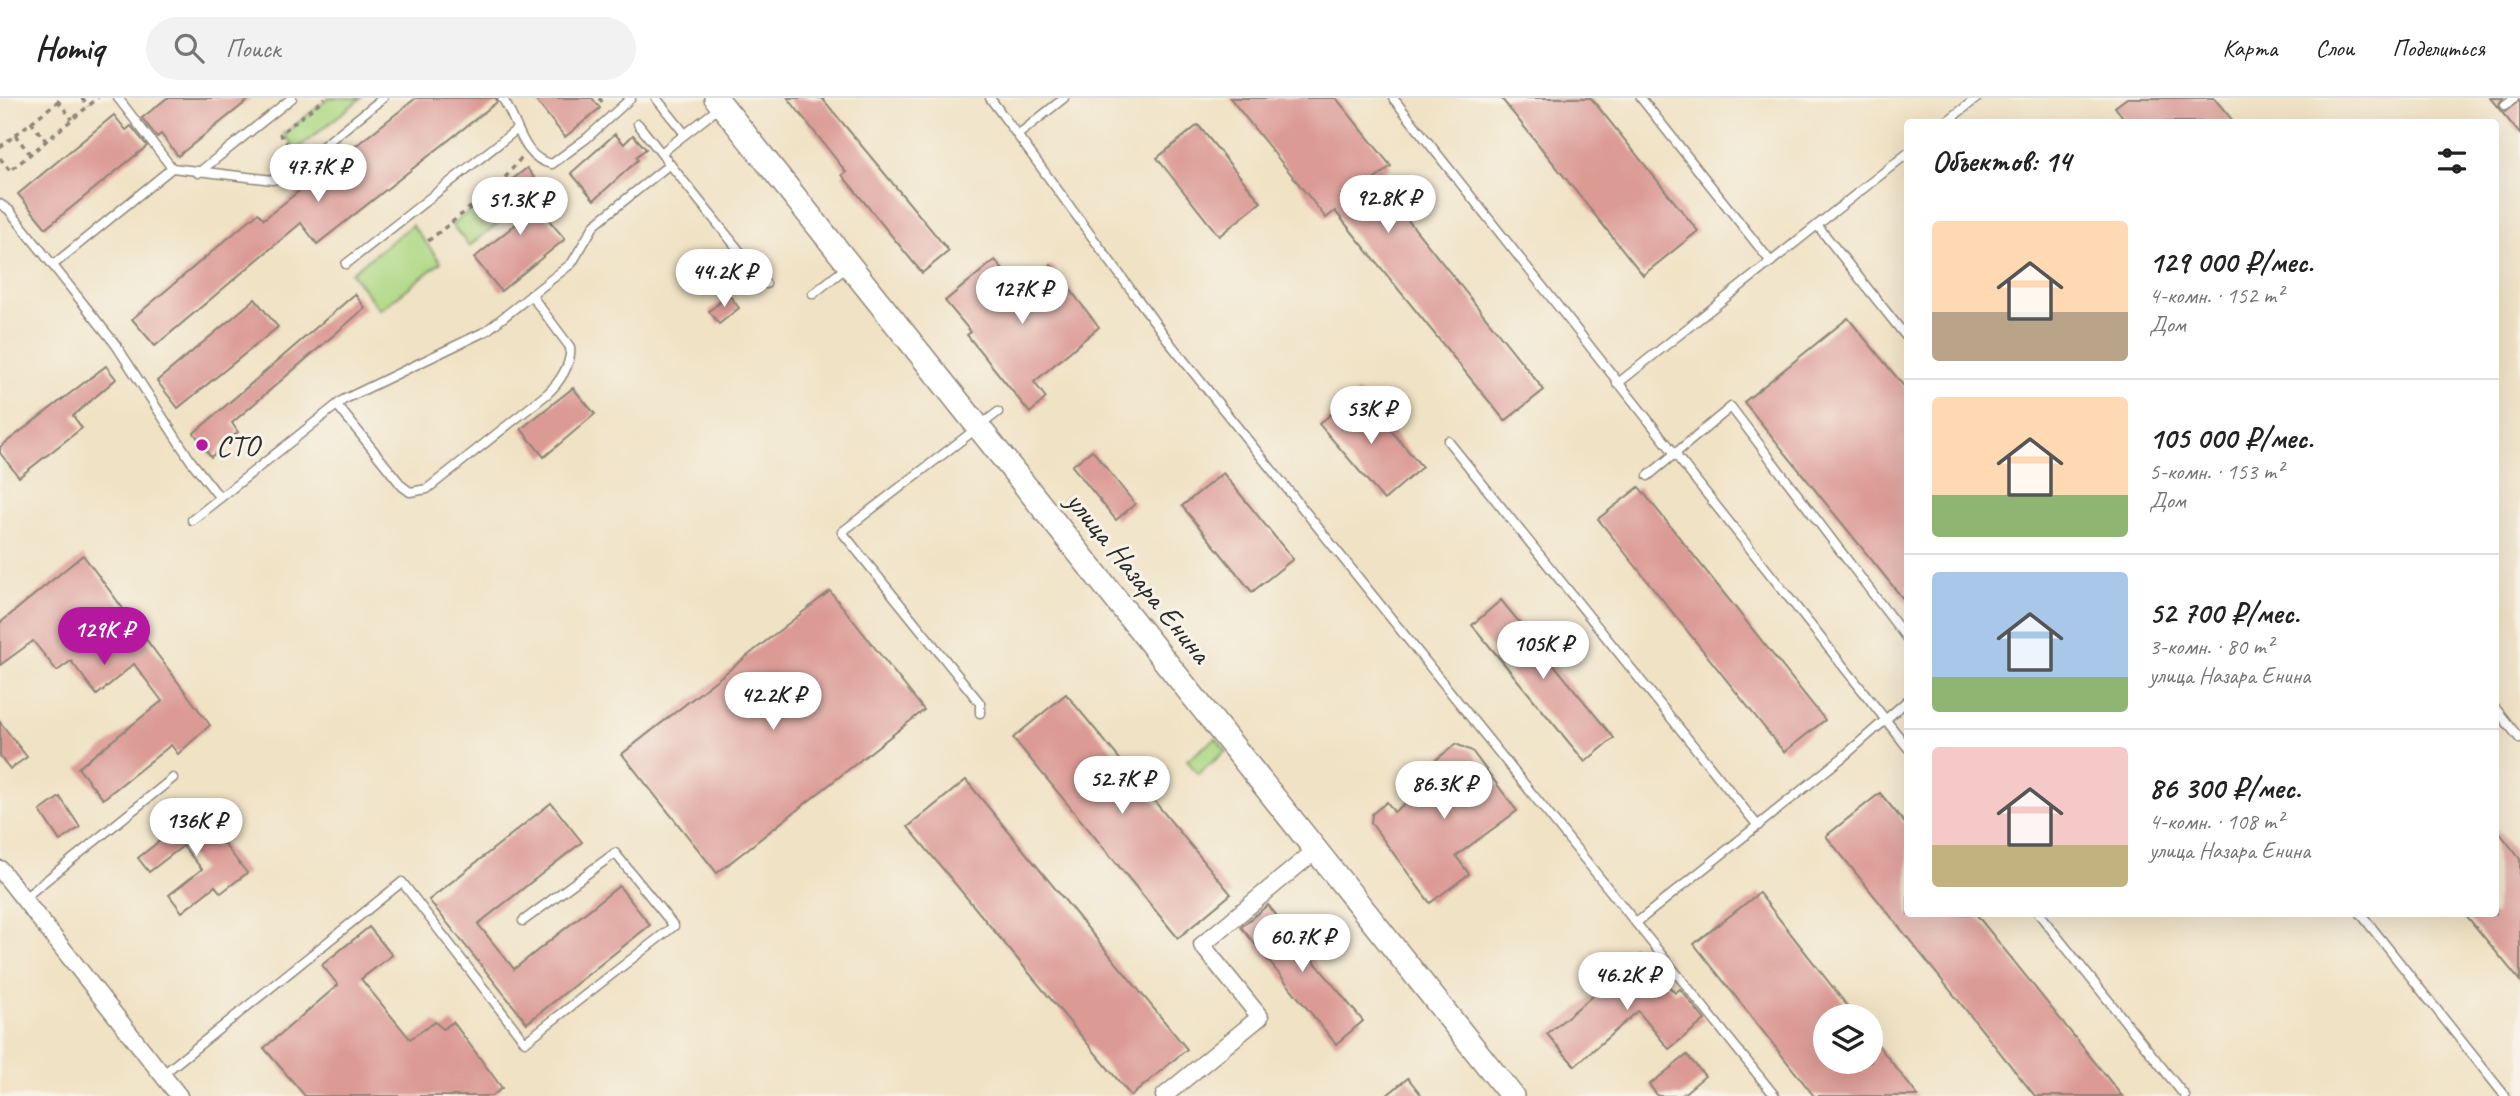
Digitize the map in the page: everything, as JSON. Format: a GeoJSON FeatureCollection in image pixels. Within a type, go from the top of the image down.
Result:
{"type":"FeatureCollection","features":[{"type":"Feature","properties":{"kind":"main road","name":"улица Назара Енина"},"geometry":{"type":"LineString","coordinates":[[719,102],[1512,1096]]}},
{"type":"Feature","properties":{"kind":"street"},"geometry":{"type":"LineString","coordinates":[[1164,1096],[1260,1017],[1202,945],[1316,850]]}},
{"type":"Feature","properties":{"kind":"street"},"geometry":{"type":"LineString","coordinates":[[0,869],[179,1096]]}},
{"type":"Feature","properties":{"kind":"lane"},"geometry":{"type":"LineString","coordinates":[[118,98],[172,168],[263,180],[281,178],[383,98]]}},
{"type":"Feature","properties":{"kind":"lane"},"geometry":{"type":"LineString","coordinates":[[198,173],[292,98]]}},
{"type":"Feature","properties":{"kind":"lane"},"geometry":{"type":"LineString","coordinates":[[502,98],[512,110],[516,130],[538,158],[552,164],[587,138],[631,98]]}},
{"type":"Feature","properties":{"kind":"lane"},"geometry":{"type":"LineString","coordinates":[[656,98],[685,134]]}},
{"type":"Feature","properties":{"kind":"lane"},"geometry":{"type":"LineString","coordinates":[[990,98],[1173,347],[1775,1096]]}},
{"type":"Feature","properties":{"kind":"lane"},"geometry":{"type":"LineString","coordinates":[[1019,134],[1064,98]]}},
{"type":"Feature","properties":{"kind":"lane"},"geometry":{"type":"LineString","coordinates":[[1393,98],[1673,455],[1904,743]]}},
{"type":"Feature","properties":{"kind":"lane"},"geometry":{"type":"LineString","coordinates":[[1641,98],[1771,262]]}},
{"type":"Feature","properties":{"kind":"lane"},"geometry":{"type":"LineString","coordinates":[[1950,119],[1977,98]]}},
{"type":"Feature","properties":{"kind":"lane"},"geometry":{"type":"LineString","coordinates":[[2505,105],[2514,98]]}},
{"type":"Feature","properties":{"kind":"lane"},"geometry":{"type":"LineString","coordinates":[[661,153],[719,102]]}},
{"type":"Feature","properties":{"kind":"lane"},"geometry":{"type":"LineString","coordinates":[[638,124],[766,284]]}},
{"type":"Feature","properties":{"kind":"lane"},"geometry":{"type":"LineString","coordinates":[[346,264],[516,130]]}},
{"type":"Feature","properties":{"kind":"lane"},"geometry":{"type":"LineString","coordinates":[[1617,384],[1904,156]]}},
{"type":"Feature","properties":{"kind":"lane"},"geometry":{"type":"LineString","coordinates":[[192,520],[337,405],[486,331],[572,263],[595,224],[670,164]]}},
{"type":"Feature","properties":{"kind":"lane"},"geometry":{"type":"LineString","coordinates":[[53,265],[172,168]]}},
{"type":"Feature","properties":{"kind":"lane"},"geometry":{"type":"LineString","coordinates":[[0,204],[9,210],[116,345],[191,461],[220,498]]}},
{"type":"Feature","properties":{"kind":"lane"},"geometry":{"type":"LineString","coordinates":[[1817,225],[1904,334]]}},
{"type":"Feature","properties":{"kind":"lane"},"geometry":{"type":"LineString","coordinates":[[813,294],[849,265]]}},
{"type":"Feature","properties":{"kind":"lane"},"geometry":{"type":"LineString","coordinates":[[337,405],[402,486],[410,492],[427,489],[547,394],[560,379],[569,361],[570,347],[531,295]]}},
{"type":"Feature","properties":{"kind":"lane"},"geometry":{"type":"LineString","coordinates":[[1648,476],[1731,407],[1904,635]]}},
{"type":"Feature","properties":{"kind":"lane"},"geometry":{"type":"LineString","coordinates":[[980,713],[980,703],[842,532],[998,412]]}},
{"type":"Feature","properties":{"kind":"lane"},"geometry":{"type":"LineString","coordinates":[[1448,442],[1758,826]]}},
{"type":"Feature","properties":{"kind":"lane"},"geometry":{"type":"LineString","coordinates":[[1636,923],[1843,757],[1904,703]]}},
{"type":"Feature","properties":{"kind":"lane"},"geometry":{"type":"LineString","coordinates":[[2499,713],[2520,740]]}},
{"type":"Feature","properties":{"kind":"lane"},"geometry":{"type":"LineString","coordinates":[[23,899],[173,778]]}},
{"type":"Feature","properties":{"kind":"lane"},"geometry":{"type":"LineString","coordinates":[[162,1075],[402,882],[525,1042],[674,926],[615,853],[523,922]]}},
{"type":"Feature","properties":{"kind":"lane"},"geometry":{"type":"LineString","coordinates":[[2041,917],[2185,1096]]}},
{"type":"Feature","properties":{"kind":"lane"},"geometry":{"type":"LineString","coordinates":[[2363,917],[2505,1096]]}},
{"type":"Feature","properties":{"kind":"path"},"geometry":{"type":"LineString","coordinates":[[82,98],[89,106]]}},
{"type":"Feature","properties":{"kind":"path"},"geometry":{"type":"LineString","coordinates":[[0,158],[10,171],[98,98]]}},
{"type":"Feature","properties":{"kind":"path"},"geometry":{"type":"LineString","coordinates":[[303,147],[295,153],[280,134],[325,98]]}},
{"type":"Feature","properties":{"kind":"path"},"geometry":{"type":"LineString","coordinates":[[0,147],[60,100],[72,119]]}},
{"type":"Feature","properties":{"kind":"path"},"geometry":{"type":"LineString","coordinates":[[31,122],[46,141]]}},
{"type":"Feature","properties":{"kind":"path"},"geometry":{"type":"LineString","coordinates":[[15,135],[30,154]]}},
{"type":"Feature","properties":{"kind":"path"},"geometry":{"type":"LineString","coordinates":[[428,241],[500,184],[522,157]]}},
{"type":"Feature","properties":{"kind":"green space"},"geometry":{"type":"Polygon","coordinates":[[[329,98],[361,98],[296,150],[284,134],[329,98]]]}},
{"type":"Feature","properties":{"kind":"green space"},"geometry":{"type":"Polygon","coordinates":[[[498,189],[515,210],[469,246],[452,225],[498,189]]]}},
{"type":"Feature","properties":{"kind":"green space"},"geometry":{"type":"Polygon","coordinates":[[[412,225],[441,262],[380,310],[351,273],[412,225]]]}},
{"type":"Feature","properties":{"kind":"green space"},"geometry":{"type":"Polygon","coordinates":[[[1216,738],[1226,751],[1198,774],[1187,760],[1216,738]]]}},
{"type":"Feature","properties":{"kind":"building"},"geometry":{"type":"Polygon","coordinates":[[[167,98],[251,98],[178,156],[161,134],[157,137],[142,118],[167,98]]]}},
{"type":"Feature","properties":{"kind":"building"},"geometry":{"type":"Polygon","coordinates":[[[416,98],[496,98],[497,102],[317,244],[301,223],[155,346],[132,319],[258,213],[264,219],[416,98]]]}},
{"type":"Feature","properties":{"kind":"building"},"geometry":{"type":"Polygon","coordinates":[[[534,98],[592,98],[600,108],[565,137],[534,98]]]}},
{"type":"Feature","properties":{"kind":"building"},"geometry":{"type":"Polygon","coordinates":[[[788,98],[822,98],[949,251],[922,273],[842,175],[846,172],[788,98]]]}},
{"type":"Feature","properties":{"kind":"building"},"geometry":{"type":"Polygon","coordinates":[[[1230,98],[1336,98],[1391,166],[1375,179],[1544,390],[1505,421],[1335,211],[1326,218],[1230,98]]]}},
{"type":"Feature","properties":{"kind":"building"},"geometry":{"type":"Polygon","coordinates":[[[1501,98],[1591,98],[1698,231],[1643,275],[1501,98]]]}},
{"type":"Feature","properties":{"kind":"building"},"geometry":{"type":"Polygon","coordinates":[[[2127,98],[2214,98],[2232,119],[2125,119],[2115,107],[2127,98]]]}},
{"type":"Feature","properties":{"kind":"building"},"geometry":{"type":"Polygon","coordinates":[[[2490,98],[2503,98],[2498,105],[2505,112],[2520,100],[2520,134],[2490,98]]]}},
{"type":"Feature","properties":{"kind":"building"},"geometry":{"type":"Polygon","coordinates":[[[114,115],[126,130],[131,126],[147,146],[46,228],[18,194],[114,115]]]}},
{"type":"Feature","properties":{"kind":"building"},"geometry":{"type":"Polygon","coordinates":[[[1198,125],[1261,202],[1219,236],[1157,158],[1198,125]]]}},
{"type":"Feature","properties":{"kind":"building"},"geometry":{"type":"Polygon","coordinates":[[[615,134],[624,144],[633,135],[646,149],[636,157],[638,160],[594,200],[571,173],[615,134]]]}},
{"type":"Feature","properties":{"kind":"building"},"geometry":{"type":"Polygon","coordinates":[[[527,168],[536,180],[528,186],[530,190],[526,193],[565,239],[501,291],[474,258],[522,219],[499,190],[527,168]]]}},
{"type":"Feature","properties":{"kind":"building"},"geometry":{"type":"Polygon","coordinates":[[[734,255],[752,277],[745,282],[727,261],[734,255]]]}},
{"type":"Feature","properties":{"kind":"building"},"geometry":{"type":"Polygon","coordinates":[[[995,260],[1020,291],[1051,265],[1099,327],[1034,382],[1046,398],[1030,413],[967,335],[971,332],[945,301],[995,260]]]}},
{"type":"Feature","properties":{"kind":"building"},"geometry":{"type":"Polygon","coordinates":[[[355,294],[365,308],[232,423],[238,432],[211,457],[194,433],[355,294]]]}},
{"type":"Feature","properties":{"kind":"building"},"geometry":{"type":"Polygon","coordinates":[[[729,295],[739,308],[719,324],[709,311],[729,295]]]}},
{"type":"Feature","properties":{"kind":"building"},"geometry":{"type":"Polygon","coordinates":[[[255,299],[278,327],[178,408],[157,381],[255,299]]]}},
{"type":"Feature","properties":{"kind":"building"},"geometry":{"type":"Polygon","coordinates":[[[1848,318],[1904,386],[1904,600],[1744,402],[1848,318]]]}},
{"type":"Feature","properties":{"kind":"building"},"geometry":{"type":"Polygon","coordinates":[[[106,366],[116,379],[73,416],[82,428],[19,477],[0,453],[0,447],[106,366]]]}},
{"type":"Feature","properties":{"kind":"building"},"geometry":{"type":"Polygon","coordinates":[[[573,388],[595,414],[544,457],[521,429],[573,388]]]}},
{"type":"Feature","properties":{"kind":"building"},"geometry":{"type":"Polygon","coordinates":[[[1358,392],[1422,467],[1384,500],[1319,424],[1358,392]]]}},
{"type":"Feature","properties":{"kind":"building"},"geometry":{"type":"Polygon","coordinates":[[[1092,450],[1135,504],[1116,520],[1072,466],[1092,450]]]}},
{"type":"Feature","properties":{"kind":"building"},"geometry":{"type":"Polygon","coordinates":[[[1223,473],[1293,559],[1252,592],[1182,506],[1223,473]]]}},
{"type":"Feature","properties":{"kind":"building"},"geometry":{"type":"Polygon","coordinates":[[[1639,487],[1825,720],[1784,752],[1598,519],[1639,487]]]}},
{"type":"Feature","properties":{"kind":"building"},"geometry":{"type":"Polygon","coordinates":[[[83,555],[210,725],[178,754],[171,745],[103,799],[78,768],[162,701],[134,664],[97,695],[71,661],[57,671],[33,641],[0,665],[0,623],[83,555]]]}},
{"type":"Feature","properties":{"kind":"building"},"geometry":{"type":"Polygon","coordinates":[[[830,591],[924,710],[717,873],[622,754],[830,591]]]}},
{"type":"Feature","properties":{"kind":"building"},"geometry":{"type":"Polygon","coordinates":[[[1501,600],[1614,738],[1585,762],[1472,625],[1501,600]]]}},
{"type":"Feature","properties":{"kind":"building"},"geometry":{"type":"Polygon","coordinates":[[[1066,694],[1231,894],[1178,938],[1013,738],[1066,694]]]}},
{"type":"Feature","properties":{"kind":"building"},"geometry":{"type":"Polygon","coordinates":[[[0,722],[27,757],[10,769],[0,756],[0,722]]]}},
{"type":"Feature","properties":{"kind":"building"},"geometry":{"type":"Polygon","coordinates":[[[1456,744],[1472,751],[1517,811],[1456,856],[1469,874],[1430,903],[1371,823],[1372,814],[1387,802],[1394,812],[1432,782],[1423,770],[1456,744]]]}},
{"type":"Feature","properties":{"kind":"building"},"geometry":{"type":"Polygon","coordinates":[[[966,780],[1187,1049],[1131,1096],[908,827],[966,780]]]}},
{"type":"Feature","properties":{"kind":"building"},"geometry":{"type":"Polygon","coordinates":[[[1880,793],[1904,822],[1904,917],[1978,917],[2122,1096],[2035,1096],[1826,836],[1880,793]]]}},
{"type":"Feature","properties":{"kind":"building"},"geometry":{"type":"Polygon","coordinates":[[[60,797],[80,827],[60,841],[40,811],[60,797]]]}},
{"type":"Feature","properties":{"kind":"building"},"geometry":{"type":"Polygon","coordinates":[[[551,803],[582,842],[478,924],[514,969],[619,886],[650,925],[527,1023],[429,900],[551,803]]]}},
{"type":"Feature","properties":{"kind":"building"},"geometry":{"type":"Polygon","coordinates":[[[193,805],[247,873],[221,893],[215,886],[182,912],[169,895],[202,869],[183,846],[149,872],[138,858],[172,831],[167,825],[193,805]]]}},
{"type":"Feature","properties":{"kind":"building"},"geometry":{"type":"Polygon","coordinates":[[[2499,832],[2520,859],[2520,981],[2467,917],[2499,917],[2499,832]]]}},
{"type":"Feature","properties":{"kind":"building"},"geometry":{"type":"Polygon","coordinates":[[[1759,893],[1846,1004],[1813,1004],[1813,1074],[1883,1074],[1883,1051],[1918,1096],[1814,1096],[1694,944],[1759,893]]]}},
{"type":"Feature","properties":{"kind":"building"},"geometry":{"type":"Polygon","coordinates":[[[1268,905],[1363,1021],[1336,1044],[1241,927],[1268,905]]]}},
{"type":"Feature","properties":{"kind":"building"},"geometry":{"type":"Polygon","coordinates":[[[369,927],[392,955],[361,979],[410,1039],[435,1022],[443,1029],[453,1022],[502,1088],[492,1096],[305,1096],[264,1048],[338,985],[322,965],[369,927]]]}},
{"type":"Feature","properties":{"kind":"building"},"geometry":{"type":"Polygon","coordinates":[[[1641,955],[1675,993],[1680,989],[1705,1020],[1669,1049],[1638,1011],[1575,1066],[1547,1034],[1641,955]]]}},
{"type":"Feature","properties":{"kind":"building"},"geometry":{"type":"Polygon","coordinates":[[[1687,1055],[1705,1076],[1681,1096],[1658,1096],[1649,1085],[1687,1055]]]}},
{"type":"Feature","properties":{"kind":"building"},"geometry":{"type":"Polygon","coordinates":[[[1408,1078],[1422,1096],[1386,1096],[1408,1078]]]}},
{"type":"Feature","properties":{"kind":"place","name":"СТО"},"geometry":{"type":"Point","coordinates":[202,445]}}]}
